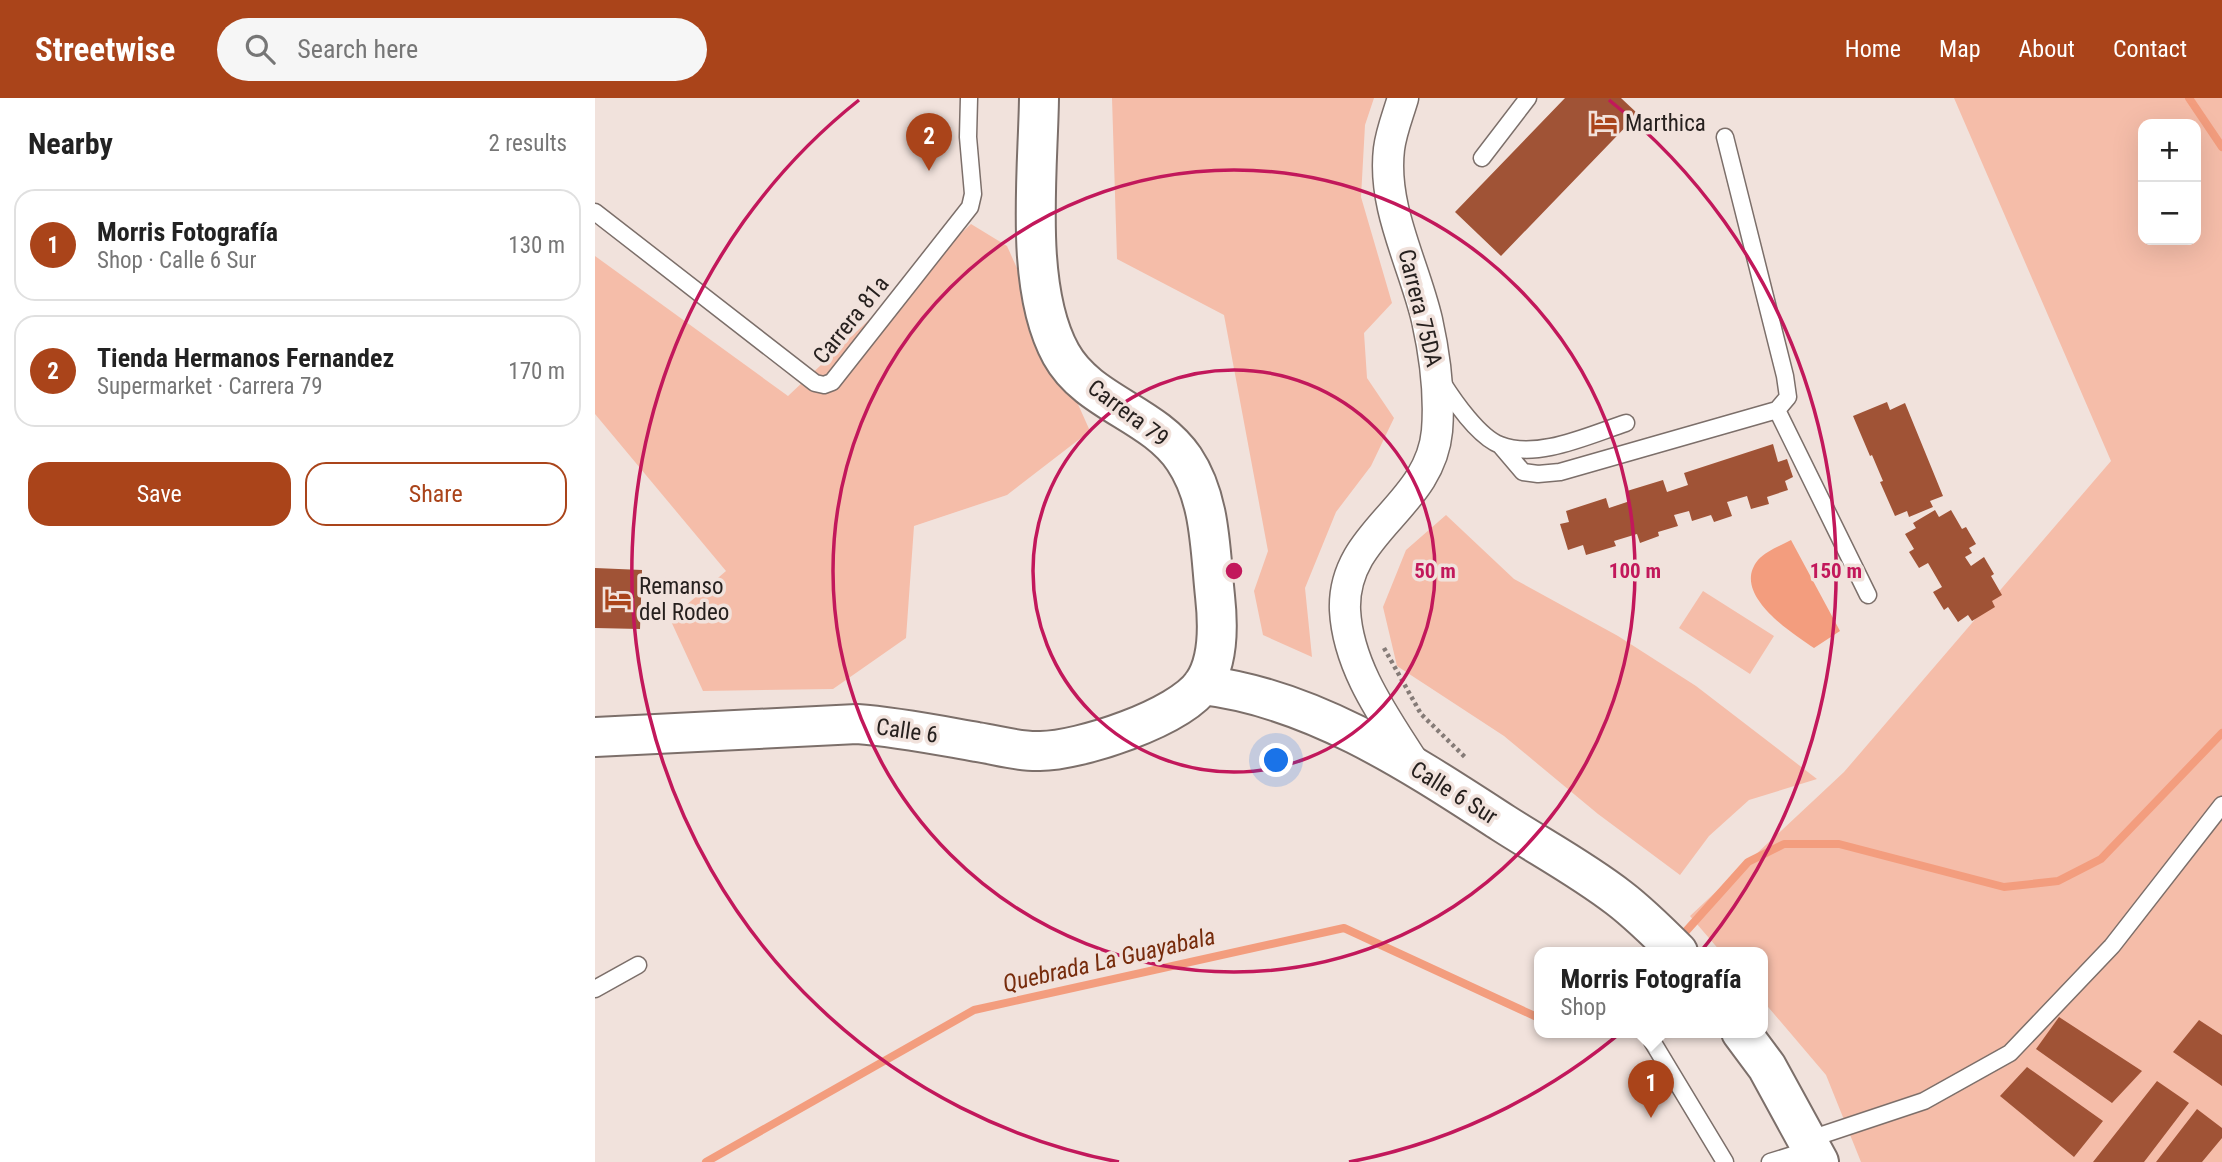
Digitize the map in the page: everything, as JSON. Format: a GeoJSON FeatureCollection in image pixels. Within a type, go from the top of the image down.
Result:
{"type":"FeatureCollection","features":[{"type":"Feature","properties":{"kind":"main road","name":"Carrera 79"},"geometry":{"type":"LineString","coordinates":[[1039,98],[1039,273],[1049,322],[1062,355],[1077,374],[1096,391],[1166,437],[1183,457],[1196,480],[1206,508],[1217,612],[1216,639],[1210,666],[1202,685]]}},
{"type":"Feature","properties":{"kind":"main road","name":"Calle 6"},"geometry":{"type":"LineString","coordinates":[[595,737],[857,724],[887,726],[1038,752],[1066,749],[1144,724],[1181,703],[1202,685]]}},
{"type":"Feature","properties":{"kind":"main road","name":"Calle 6 Sur"},"geometry":{"type":"LineString","coordinates":[[1202,685],[1236,689],[1262,696],[1336,726],[1417,769],[1618,897],[1669,943]]}},
{"type":"Feature","properties":{"kind":"main road"},"geometry":{"type":"LineString","coordinates":[[1745,1038],[1767,1067],[1813,1150]]}},
{"type":"Feature","properties":{"kind":"street","name":"Carrera 75DA"},"geometry":{"type":"LineString","coordinates":[[1403,98],[1389,150],[1392,206],[1427,319],[1437,374],[1437,430],[1427,470],[1416,488],[1360,553],[1350,572],[1345,608],[1349,641],[1364,679],[1417,769]]}},
{"type":"Feature","properties":{"kind":"lane","name":"Carrera 81a"},"geometry":{"type":"LineString","coordinates":[[595,212],[815,383],[824,385],[832,382],[970,207],[973,194],[968,137],[969,98]]}},
{"type":"Feature","properties":{"kind":"lane"},"geometry":{"type":"LineString","coordinates":[[1482,158],[1528,98]]}},
{"type":"Feature","properties":{"kind":"lane"},"geometry":{"type":"LineString","coordinates":[[1437,374],[1468,419],[1500,446],[1523,472],[1538,474],[1560,472],[1777,410],[1788,397],[1785,376],[1725,137]]}},
{"type":"Feature","properties":{"kind":"lane"},"geometry":{"type":"LineString","coordinates":[[1777,410],[1868,594]]}},
{"type":"Feature","properties":{"kind":"lane"},"geometry":{"type":"LineString","coordinates":[[1500,446],[1526,450],[1544,449],[1626,423]]}},
{"type":"Feature","properties":{"kind":"lane"},"geometry":{"type":"LineString","coordinates":[[1770,1162],[1813,1150],[1924,1101],[2010,1053],[2112,946],[2222,805]]}},
{"type":"Feature","properties":{"kind":"lane"},"geometry":{"type":"LineString","coordinates":[[595,989],[638,965]]}},
{"type":"Feature","properties":{"kind":"lane"},"geometry":{"type":"LineString","coordinates":[[1652,1041],[1725,1162]]}},
{"type":"Feature","properties":{"kind":"path"},"geometry":{"type":"LineString","coordinates":[[1384,647],[1421,714],[1464,757],[1475,764]]}},
{"type":"Feature","properties":{"kind":"shaded area"},"geometry":{"type":"Polygon","coordinates":[[[1112,98],[1374,98],[1365,125],[1361,197],[1392,303],[1364,333],[1367,378],[1394,418],[1371,466],[1336,512],[1305,588],[1312,657],[1263,635],[1254,591],[1268,551],[1224,315],[1117,259],[1112,98]]]}},
{"type":"Feature","properties":{"kind":"shaded area"},"geometry":{"type":"Polygon","coordinates":[[[1954,98],[2222,98],[2222,1162],[1861,1162],[1826,1075],[1768,1007],[1768,947],[1717,947],[1690,916],[1844,772],[2111,461],[1954,98]]]}},
{"type":"Feature","properties":{"kind":"shaded area"},"geometry":{"type":"Polygon","coordinates":[[[971,224],[1007,246],[1090,431],[1007,495],[914,526],[906,638],[833,689],[703,691],[670,619],[726,571],[595,414],[595,256],[788,396],[971,224]]]}},
{"type":"Feature","properties":{"kind":"shaded area"},"geometry":{"type":"Polygon","coordinates":[[[1446,515],[1514,579],[1618,636],[1696,686],[1817,779],[1749,800],[1709,836],[1680,875],[1598,814],[1504,736],[1397,666],[1383,607],[1406,550],[1446,515]]]}},
{"type":"Feature","properties":{"kind":"shaded area"},"geometry":{"type":"Polygon","coordinates":[[[1791,540],[1840,631],[1814,648],[1767,611],[1752,586],[1751,573],[1758,560],[1791,540]]]}},
{"type":"Feature","properties":{"kind":"shaded area"},"geometry":{"type":"Polygon","coordinates":[[[1703,591],[1774,636],[1750,674],[1679,628],[1703,591]]]}},
{"type":"Feature","properties":{"kind":"building"},"geometry":{"type":"Polygon","coordinates":[[[1565,98],[1621,98],[1638,114],[1501,256],[1455,212],[1565,98]]]}},
{"type":"Feature","properties":{"kind":"building"},"geometry":{"type":"Polygon","coordinates":[[[1887,402],[1890,410],[1905,403],[1943,496],[1930,501],[1933,507],[1909,517],[1907,511],[1895,516],[1880,482],[1883,481],[1853,416],[1887,402]]]}},
{"type":"Feature","properties":{"kind":"building"},"geometry":{"type":"Polygon","coordinates":[[[1773,444],[1778,462],[1787,459],[1793,477],[1785,481],[1788,490],[1767,497],[1769,504],[1751,509],[1747,496],[1727,502],[1732,516],[1714,522],[1711,515],[1692,521],[1689,511],[1674,515],[1678,526],[1658,532],[1659,536],[1640,543],[1637,534],[1614,541],[1616,546],[1586,555],[1583,545],[1568,550],[1560,524],[1569,522],[1566,511],[1606,498],[1609,508],[1630,501],[1627,491],[1663,480],[1667,492],[1688,485],[1684,473],[1773,444]]]}},
{"type":"Feature","properties":{"kind":"building"},"geometry":{"type":"Polygon","coordinates":[[[1935,510],[1939,517],[1951,510],[1962,529],[1966,527],[1976,544],[1969,548],[1972,553],[1965,557],[1971,566],[1984,557],[2002,595],[1992,601],[1995,607],[1972,621],[1968,615],[1958,622],[1948,607],[1944,610],[1933,592],[1942,587],[1928,563],[1919,568],[1909,552],[1914,549],[1905,534],[1916,528],[1913,523],[1935,510]]]}},
{"type":"Feature","properties":{"kind":"building","name":"Remanso del Rodeo"},"geometry":{"type":"Polygon","coordinates":[[[595,568],[642,570],[640,629],[595,628],[595,568]]]}},
{"type":"Feature","properties":{"kind":"building"},"geometry":{"type":"Polygon","coordinates":[[[2059,1017],[2142,1071],[2112,1103],[2036,1049],[2059,1017]]]}},
{"type":"Feature","properties":{"kind":"building"},"geometry":{"type":"Polygon","coordinates":[[[2199,1020],[2222,1035],[2222,1086],[2173,1052],[2199,1020]]]}},
{"type":"Feature","properties":{"kind":"building"},"geometry":{"type":"Polygon","coordinates":[[[2027,1067],[2103,1121],[2074,1157],[2000,1096],[2027,1067]]]}},
{"type":"Feature","properties":{"kind":"building"},"geometry":{"type":"Polygon","coordinates":[[[2157,1081],[2189,1103],[2144,1162],[2093,1162],[2157,1081]]]}},
{"type":"Feature","properties":{"kind":"building"},"geometry":{"type":"Polygon","coordinates":[[[2197,1109],[2222,1128],[2222,1138],[2202,1162],[2156,1162],[2197,1109]]]}},
{"type":"Feature","properties":{"kind":"waterway","name":"Quebrada La Guayabala"},"geometry":{"type":"LineString","coordinates":[[2189,98],[2222,147]]}},
{"type":"Feature","properties":{"kind":"waterway","name":"Quebrada La Guayabala"},"geometry":{"type":"LineString","coordinates":[[1679,939],[1748,862],[1784,844],[1839,844],[2004,887],[2058,881],[2101,859],[2222,733]]}},
{"type":"Feature","properties":{"kind":"waterway","name":"Quebrada La Guayabala"},"geometry":{"type":"LineString","coordinates":[[706,1162],[974,1010],[1344,928],[1534,1016]]}},
{"type":"Feature","properties":{"kind":"place","name":"Marthica"},"geometry":{"type":"Point","coordinates":[1604,123]}},
{"type":"Feature","properties":{"kind":"place","name":"Tienda Hermanos Fernandez"},"geometry":{"type":"Point","coordinates":[929,171]}},
{"type":"Feature","properties":{"kind":"place","name":"Remanso del Rodeo"},"geometry":{"type":"Point","coordinates":[618,599]}},
{"type":"Feature","properties":{"kind":"place","name":"Morris Fotografía"},"geometry":{"type":"Point","coordinates":[1651,1118]}}]}
